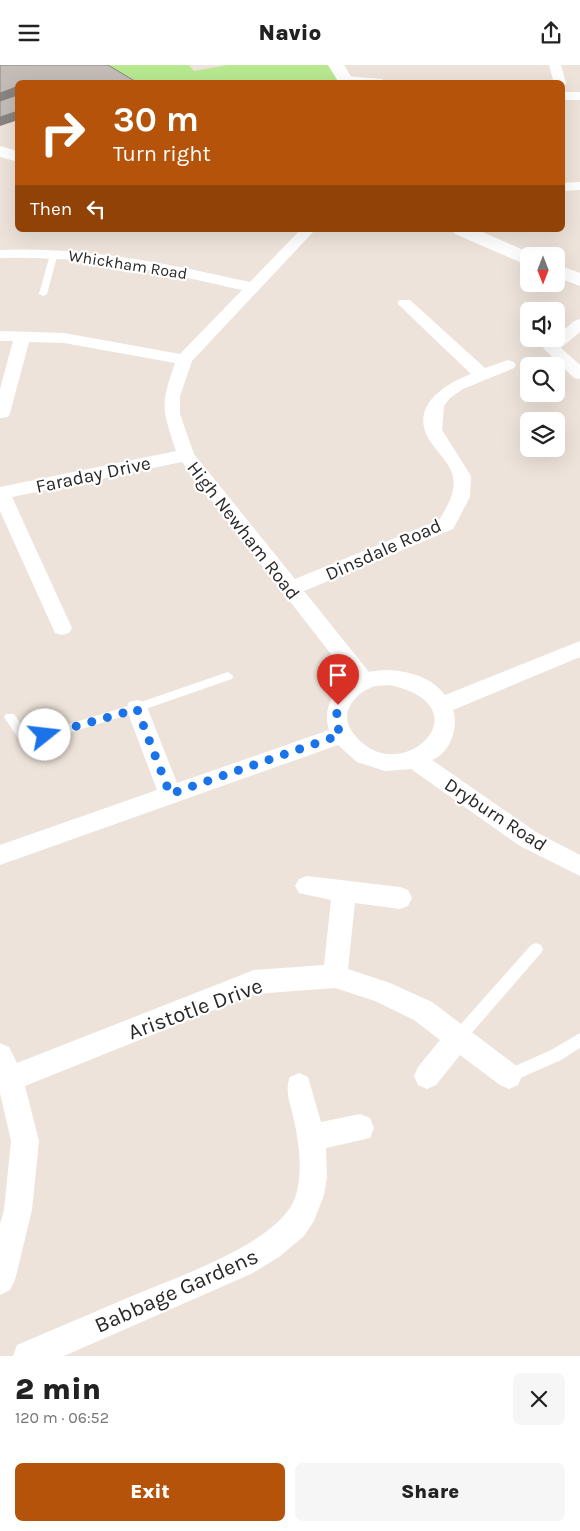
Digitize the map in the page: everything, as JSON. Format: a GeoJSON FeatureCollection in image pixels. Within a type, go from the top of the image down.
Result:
{"type":"FeatureCollection","features":[{"type":"Feature","properties":{"kind":"street"},"geometry":{"type":"LineString","coordinates":[[336,65],[346,80]]}},
{"type":"Feature","properties":{"kind":"street"},"geometry":{"type":"LineString","coordinates":[[555,65],[559,80]]}},
{"type":"Feature","properties":{"kind":"street"},"geometry":{"type":"LineString","coordinates":[[565,94],[580,96]]}},
{"type":"Feature","properties":{"kind":"street"},"geometry":{"type":"LineString","coordinates":[[0,151],[15,156]]}},
{"type":"Feature","properties":{"kind":"street"},"geometry":{"type":"LineString","coordinates":[[565,187],[580,186]]}},
{"type":"Feature","properties":{"kind":"street","name":"High Newham Road"},"geometry":{"type":"LineString","coordinates":[[306,232],[184,360],[174,389],[172,414],[186,455],[364,681]]}},
{"type":"Feature","properties":{"kind":"street"},"geometry":{"type":"LineString","coordinates":[[467,232],[520,255]]}},
{"type":"Feature","properties":{"kind":"street","name":"Whickham Road"},"geometry":{"type":"LineString","coordinates":[[0,254],[54,253],[137,262],[254,288]]}},
{"type":"Feature","properties":{"kind":"street"},"geometry":{"type":"LineString","coordinates":[[565,274],[580,280]]}},
{"type":"Feature","properties":{"kind":"street"},"geometry":{"type":"LineString","coordinates":[[404,303],[481,374]]}},
{"type":"Feature","properties":{"kind":"street"},"geometry":{"type":"LineString","coordinates":[[580,324],[551,348],[580,375]]}},
{"type":"Feature","properties":{"kind":"street"},"geometry":{"type":"LineString","coordinates":[[0,336],[64,338],[184,360]]}},
{"type":"Feature","properties":{"kind":"street"},"geometry":{"type":"LineString","coordinates":[[2,413],[22,337]]}},
{"type":"Feature","properties":{"kind":"street","name":"Dinsdale Road"},"geometry":{"type":"LineString","coordinates":[[290,589],[446,524],[461,497],[462,476],[433,430],[436,406],[444,394],[457,385],[508,365]]}},
{"type":"Feature","properties":{"kind":"street","name":"Faraday Drive"},"geometry":{"type":"LineString","coordinates":[[1,493],[186,455]]}},
{"type":"Feature","properties":{"kind":"street"},"geometry":{"type":"LineString","coordinates":[[1,493],[62,628]]}},
{"type":"Feature","properties":{"kind":"street"},"geometry":{"type":"LineString","coordinates":[[441,706],[580,649]]}},
{"type":"Feature","properties":{"kind":"street"},"geometry":{"type":"LineString","coordinates":[[389,677],[407,680],[423,687],[441,706],[445,721],[443,736],[430,751],[415,760],[396,763],[368,759],[352,749],[340,735],[336,720],[338,705],[350,690],[364,681],[389,677]]}},
{"type":"Feature","properties":{"kind":"street"},"geometry":{"type":"LineString","coordinates":[[137,709],[170,794]]}},
{"type":"Feature","properties":{"kind":"street"},"geometry":{"type":"LineString","coordinates":[[0,855],[340,735]]}},
{"type":"Feature","properties":{"kind":"street","name":"Dryburn Road"},"geometry":{"type":"LineString","coordinates":[[415,760],[528,839],[580,866]]}},
{"type":"Feature","properties":{"kind":"street"},"geometry":{"type":"LineString","coordinates":[[307,886],[400,898]]}},
{"type":"Feature","properties":{"kind":"street"},"geometry":{"type":"LineString","coordinates":[[336,976],[344,891]]}},
{"type":"Feature","properties":{"kind":"street","name":"Aristotle Drive"},"geometry":{"type":"LineString","coordinates":[[5,1068],[254,982],[336,976],[381,991],[423,1011],[509,1076]]}},
{"type":"Feature","properties":{"kind":"street"},"geometry":{"type":"LineString","coordinates":[[427,1076],[458,1039]]}},
{"type":"Feature","properties":{"kind":"street"},"geometry":{"type":"LineString","coordinates":[[0,1280],[18,1210],[25,1141],[5,1068]]}},
{"type":"Feature","properties":{"kind":"street","name":"Babbage Gardens"},"geometry":{"type":"LineString","coordinates":[[28,1356],[240,1263],[269,1247],[295,1225],[308,1204],[313,1170],[312,1137],[300,1086]]}},
{"type":"Feature","properties":{"kind":"street"},"geometry":{"type":"LineString","coordinates":[[312,1137],[360,1128]]}},
{"type":"Feature","properties":{"kind":"lane"},"geometry":{"type":"LineString","coordinates":[[43,294],[54,253]]}},
{"type":"Feature","properties":{"kind":"lane"},"geometry":{"type":"LineString","coordinates":[[10,717],[26,741],[137,709],[228,676]]}},
{"type":"Feature","properties":{"kind":"lane"},"geometry":{"type":"LineString","coordinates":[[458,1039],[536,949]]}},
{"type":"Feature","properties":{"kind":"lane"},"geometry":{"type":"LineString","coordinates":[[509,1076],[556,1055],[580,1040]]}},
{"type":"Feature","properties":{"kind":"green space"},"geometry":{"type":"Polygon","coordinates":[[[100,65],[189,65],[194,71],[228,65],[330,65],[340,80],[127,80],[100,65]]]}},
{"type":"Feature","properties":{"kind":"building"},"geometry":{"type":"Polygon","coordinates":[[[0,65],[108,65],[133,80],[15,80],[15,87],[0,93],[0,65]]]}},
{"type":"Feature","properties":{"kind":"building"},"geometry":{"type":"Polygon","coordinates":[[[15,96],[15,112],[0,117],[0,101],[15,96]]]}},
{"type":"Feature","properties":{"kind":"route"},"geometry":{"type":"LineString","coordinates":[[45,735],[137,709],[170,794],[340,735],[336,720],[338,705]]}}]}
